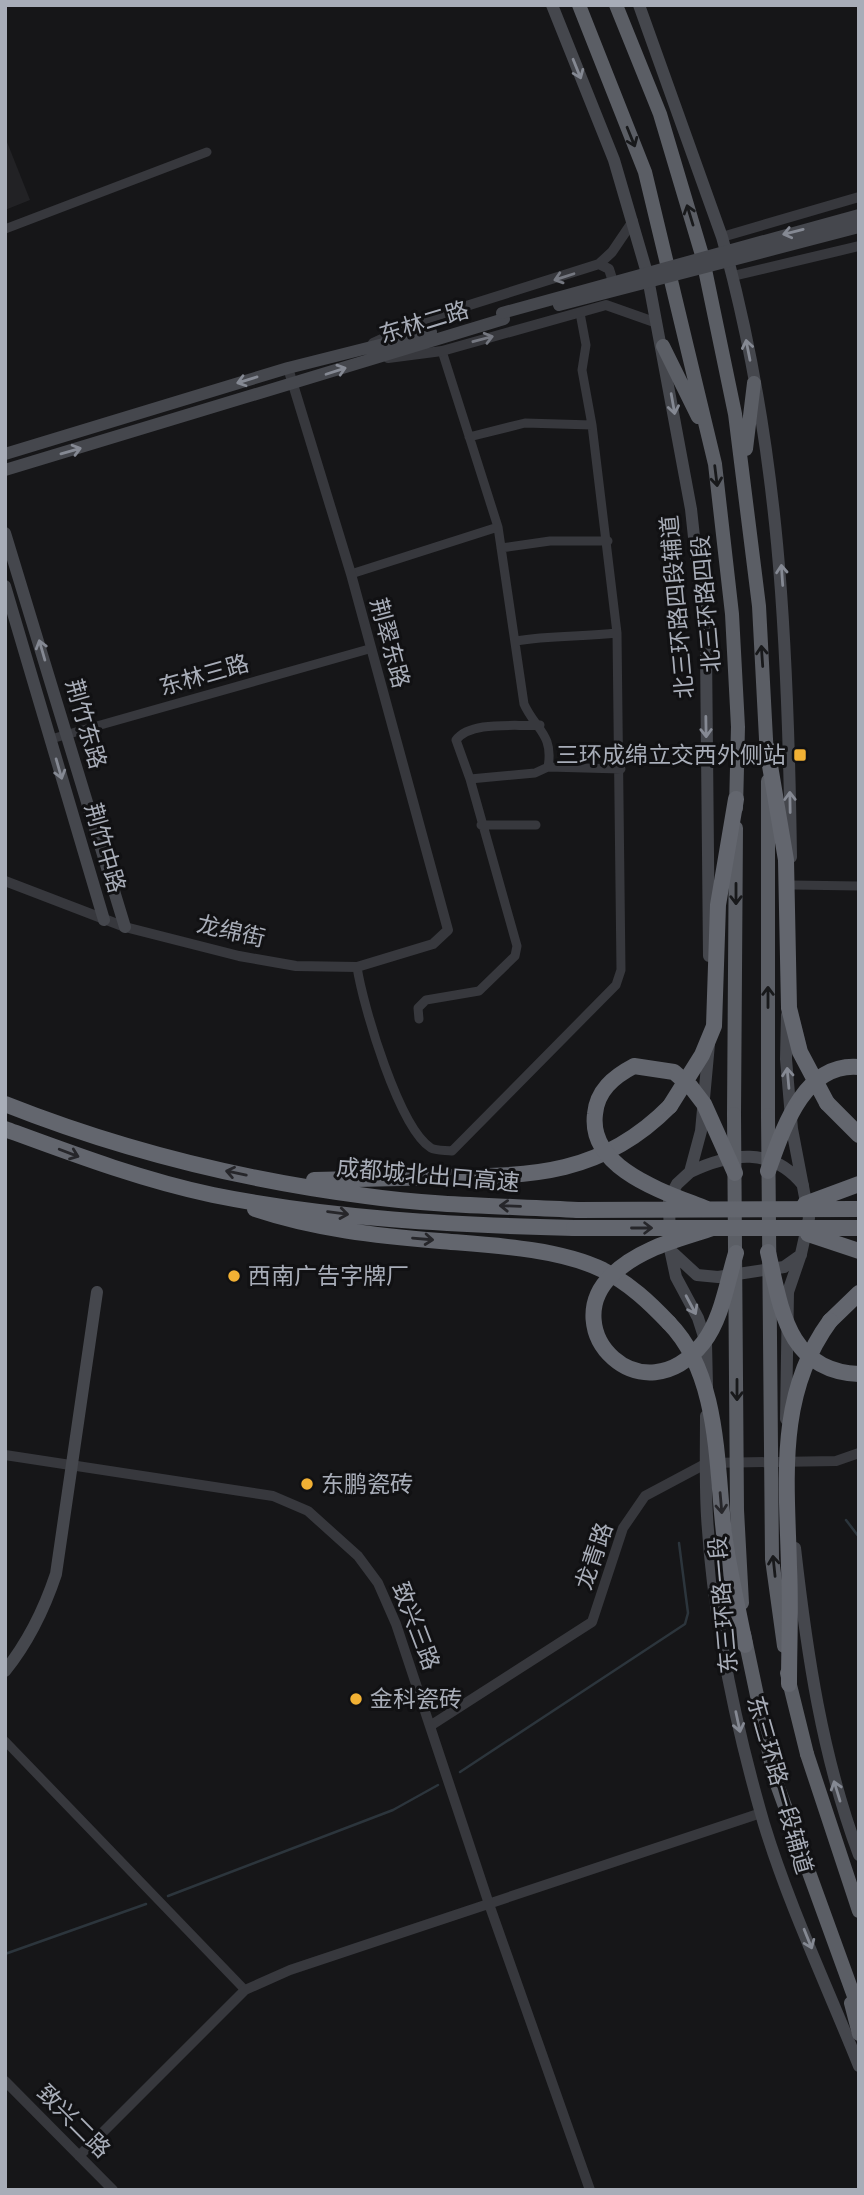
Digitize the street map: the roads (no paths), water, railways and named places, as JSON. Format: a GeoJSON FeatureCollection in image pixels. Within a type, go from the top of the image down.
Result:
{"type":"FeatureCollection","features":[{"type":"Feature","properties":{"kind":"highway","name":"北三环路四段"},"geometry":{"type":"LineString","coordinates":[[579,5],[645,172],[710,441],[732,614],[738,727],[736,1220]]}},
{"type":"Feature","properties":{"kind":"highway"},"geometry":{"type":"LineString","coordinates":[[616,5],[660,114],[702,255],[735,414],[748,510],[767,724],[768,1252],[772,1559],[789,1684],[807,1754],[846,1879],[859,1911]]}},
{"type":"Feature","properties":{"kind":"highway"},"geometry":{"type":"LineString","coordinates":[[663,346],[710,441]]}},
{"type":"Feature","properties":{"kind":"highway"},"geometry":{"type":"LineString","coordinates":[[748,510],[746,442],[754,383]]}},
{"type":"Feature","properties":{"kind":"highway"},"geometry":{"type":"LineString","coordinates":[[767,748],[786,860],[789,1008],[800,1052],[827,1103],[859,1135]]}},
{"type":"Feature","properties":{"kind":"highway"},"geometry":{"type":"LineString","coordinates":[[277,1181],[502,1177],[546,1172],[584,1162],[621,1146],[644,1132],[670,1106],[702,1055],[714,1026],[718,905],[736,799]]}},
{"type":"Feature","properties":{"kind":"highway"},"geometry":{"type":"LineString","coordinates":[[707,1209],[656,1189],[613,1161],[600,1142],[594,1123],[596,1103],[607,1085],[634,1066],[674,1072],[704,1104],[735,1173]]}},
{"type":"Feature","properties":{"kind":"highway"},"geometry":{"type":"LineString","coordinates":[[768,1171],[786,1123],[806,1091],[828,1071],[859,1067]]}},
{"type":"Feature","properties":{"kind":"highway","name":"成都城北出口高速"},"geometry":{"type":"LineString","coordinates":[[5,1104],[103,1141],[170,1159],[366,1196],[578,1210],[859,1209]]}},
{"type":"Feature","properties":{"kind":"highway","name":"成都城北出口高速"},"geometry":{"type":"LineString","coordinates":[[5,1129],[94,1162],[213,1195],[439,1224],[574,1228],[859,1228]]}},
{"type":"Feature","properties":{"kind":"highway"},"geometry":{"type":"LineString","coordinates":[[788,1209],[859,1184]]}},
{"type":"Feature","properties":{"kind":"highway"},"geometry":{"type":"LineString","coordinates":[[213,1195],[268,1213],[348,1231],[517,1247],[601,1269],[642,1294],[669,1323],[705,1385],[715,1436],[724,1535],[745,1645]]}},
{"type":"Feature","properties":{"kind":"highway","name":"东三环路一段"},"geometry":{"type":"LineString","coordinates":[[736,1220],[737,1510],[745,1645],[774,1776],[859,2010]]}},
{"type":"Feature","properties":{"kind":"highway"},"geometry":{"type":"LineString","coordinates":[[713,1228],[640,1254],[610,1277],[598,1297],[594,1314],[596,1335],[604,1350],[634,1371],[669,1371],[703,1342],[718,1315],[736,1253]]}},
{"type":"Feature","properties":{"kind":"highway"},"geometry":{"type":"LineString","coordinates":[[788,1228],[859,1251]]}},
{"type":"Feature","properties":{"kind":"highway"},"geometry":{"type":"LineString","coordinates":[[768,1252],[791,1335],[805,1353],[821,1365],[842,1373],[859,1374]]}},
{"type":"Feature","properties":{"kind":"highway"},"geometry":{"type":"LineString","coordinates":[[789,1684],[786,1482],[789,1421],[799,1375],[812,1346],[830,1321],[859,1293]]}},
{"type":"Feature","properties":{"kind":"highway"},"geometry":{"type":"LineString","coordinates":[[846,1879],[859,1905]]}},
{"type":"Feature","properties":{"kind":"highway"},"geometry":{"type":"LineString","coordinates":[[842,1968],[859,2034]]}},
{"type":"Feature","properties":{"kind":"main road","name":"北三环路四段辅道"},"geometry":{"type":"LineString","coordinates":[[552,5],[614,160],[633,220],[663,346],[691,509],[706,649],[709,1045],[701,1131],[690,1172],[677,1184],[669,1199],[669,1217]]}},
{"type":"Feature","properties":{"kind":"main road"},"geometry":{"type":"LineString","coordinates":[[639,5],[722,237],[733,276],[771,468],[782,570],[788,682],[792,885],[786,1059],[792,1129],[809,1218],[801,1254],[788,1292],[785,1462],[816,1705],[829,1764],[859,1855]]}},
{"type":"Feature","properties":{"kind":"main road","name":"东林二路"},"geometry":{"type":"LineString","coordinates":[[5,470],[293,385],[503,316],[859,215]]}},
{"type":"Feature","properties":{"kind":"main road","name":"东林二路"},"geometry":{"type":"LineString","coordinates":[[5,454],[359,349],[859,227]]}},
{"type":"Feature","properties":{"kind":"main road","name":"荆竹东路"},"geometry":{"type":"LineString","coordinates":[[5,533],[125,926]]}},
{"type":"Feature","properties":{"kind":"main road","name":"荆竹中路"},"geometry":{"type":"LineString","coordinates":[[5,586],[104,920]]}},
{"type":"Feature","properties":{"kind":"main road"},"geometry":{"type":"LineString","coordinates":[[690,1172],[718,1160],[758,1157],[783,1165],[805,1188]]}},
{"type":"Feature","properties":{"kind":"main road","name":"东三环路一段辅道"},"geometry":{"type":"LineString","coordinates":[[669,1217],[670,1249],[676,1277],[698,1318],[706,1343],[707,1463],[712,1567],[725,1661],[761,1813],[787,1888],[859,2066]]}},
{"type":"Feature","properties":{"kind":"main road"},"geometry":{"type":"LineString","coordinates":[[670,1249],[685,1267],[697,1275],[718,1277],[783,1267],[801,1254]]}},
{"type":"Feature","properties":{"kind":"main road"},"geometry":{"type":"LineString","coordinates":[[5,1671],[20,1652],[43,1611],[56,1574],[97,1292]]}},
{"type":"Feature","properties":{"kind":"street"},"geometry":{"type":"LineString","coordinates":[[5,229],[207,152]]}},
{"type":"Feature","properties":{"kind":"street"},"geometry":{"type":"LineString","coordinates":[[722,237],[859,197]]}},
{"type":"Feature","properties":{"kind":"street"},"geometry":{"type":"LineString","coordinates":[[359,349],[425,319],[599,264],[612,252],[633,220]]}},
{"type":"Feature","properties":{"kind":"street"},"geometry":{"type":"LineString","coordinates":[[733,276],[859,246]]}},
{"type":"Feature","properties":{"kind":"street"},"geometry":{"type":"LineString","coordinates":[[599,264],[609,269],[615,284],[615,292],[606,305]]}},
{"type":"Feature","properties":{"kind":"street"},"geometry":{"type":"LineString","coordinates":[[368,361],[442,351],[606,305],[657,323]]}},
{"type":"Feature","properties":{"kind":"street"},"geometry":{"type":"LineString","coordinates":[[357,967],[360,991],[393,1085],[413,1131],[432,1149],[452,1151],[616,985],[621,970],[621,769],[617,634],[608,541],[582,370],[586,345],[580,313]]}},
{"type":"Feature","properties":{"kind":"street"},"geometry":{"type":"LineString","coordinates":[[442,351],[498,527],[524,704],[530,717],[540,725],[546,735],[550,756],[548,766]]}},
{"type":"Feature","properties":{"kind":"street","name":"荆翠东路"},"geometry":{"type":"LineString","coordinates":[[288,368],[351,574],[369,649],[448,930]]}},
{"type":"Feature","properties":{"kind":"street"},"geometry":{"type":"LineString","coordinates":[[469,437],[525,423],[592,425]]}},
{"type":"Feature","properties":{"kind":"street"},"geometry":{"type":"LineString","coordinates":[[351,574],[498,527]]}},
{"type":"Feature","properties":{"kind":"street"},"geometry":{"type":"LineString","coordinates":[[502,548],[550,541],[608,541]]}},
{"type":"Feature","properties":{"kind":"street"},"geometry":{"type":"LineString","coordinates":[[516,641],[551,635],[579,638],[617,634]]}},
{"type":"Feature","properties":{"kind":"street","name":"东林三路"},"geometry":{"type":"LineString","coordinates":[[51,738],[369,649]]}},
{"type":"Feature","properties":{"kind":"street"},"geometry":{"type":"LineString","coordinates":[[419,1019],[418,1009],[426,1000],[479,990],[514,957],[517,946],[470,779],[456,740],[462,733],[473,729],[540,725]]}},
{"type":"Feature","properties":{"kind":"street"},"geometry":{"type":"LineString","coordinates":[[470,779],[477,776],[535,772],[548,766],[621,769]]}},
{"type":"Feature","properties":{"kind":"street"},"geometry":{"type":"LineString","coordinates":[[481,825],[536,825]]}},
{"type":"Feature","properties":{"kind":"street","name":"龙绵街"},"geometry":{"type":"LineString","coordinates":[[5,881],[104,920],[285,964],[357,967],[433,944],[448,930]]}},
{"type":"Feature","properties":{"kind":"street"},"geometry":{"type":"LineString","coordinates":[[792,885],[859,887]]}},
{"type":"Feature","properties":{"kind":"street","name":"龙青路"},"geometry":{"type":"LineString","coordinates":[[430,1726],[592,1622],[623,1528],[645,1496],[707,1463],[836,1461],[859,1453]]}},
{"type":"Feature","properties":{"kind":"street","name":"致兴三路"},"geometry":{"type":"LineString","coordinates":[[5,1455],[273,1496],[308,1511],[358,1556],[377,1583],[396,1624],[489,1904],[590,2190]]}},
{"type":"Feature","properties":{"kind":"street"},"geometry":{"type":"LineString","coordinates":[[5,1741],[245,1990]]}},
{"type":"Feature","properties":{"kind":"street"},"geometry":{"type":"LineString","coordinates":[[79,2155],[245,1990],[290,1970],[761,1813]]}},
{"type":"Feature","properties":{"kind":"street","name":"致兴二路"},"geometry":{"type":"LineString","coordinates":[[5,2081],[113,2190]]}},
{"type":"Feature","properties":{"kind":"waterway"},"geometry":{"type":"LineString","coordinates":[[846,1520],[859,1537]]}},
{"type":"Feature","properties":{"kind":"waterway"},"geometry":{"type":"LineString","coordinates":[[460,1772],[685,1624],[688,1613],[679,1543]]}},
{"type":"Feature","properties":{"kind":"waterway"},"geometry":{"type":"LineString","coordinates":[[168,1896],[393,1810],[438,1785]]}},
{"type":"Feature","properties":{"kind":"waterway"},"geometry":{"type":"LineString","coordinates":[[5,1954],[146,1904]]}},
{"type":"Feature","properties":{"kind":"place","name":"三环成绵立交西外侧站"},"geometry":{"type":"Point","coordinates":[800,755]}},
{"type":"Feature","properties":{"kind":"place","name":"西南广告字牌厂"},"geometry":{"type":"Point","coordinates":[234,1276]}},
{"type":"Feature","properties":{"kind":"place","name":"东鹏瓷砖"},"geometry":{"type":"Point","coordinates":[307,1484]}},
{"type":"Feature","properties":{"kind":"place","name":"金科瓷砖"},"geometry":{"type":"Point","coordinates":[356,1699]}}]}
